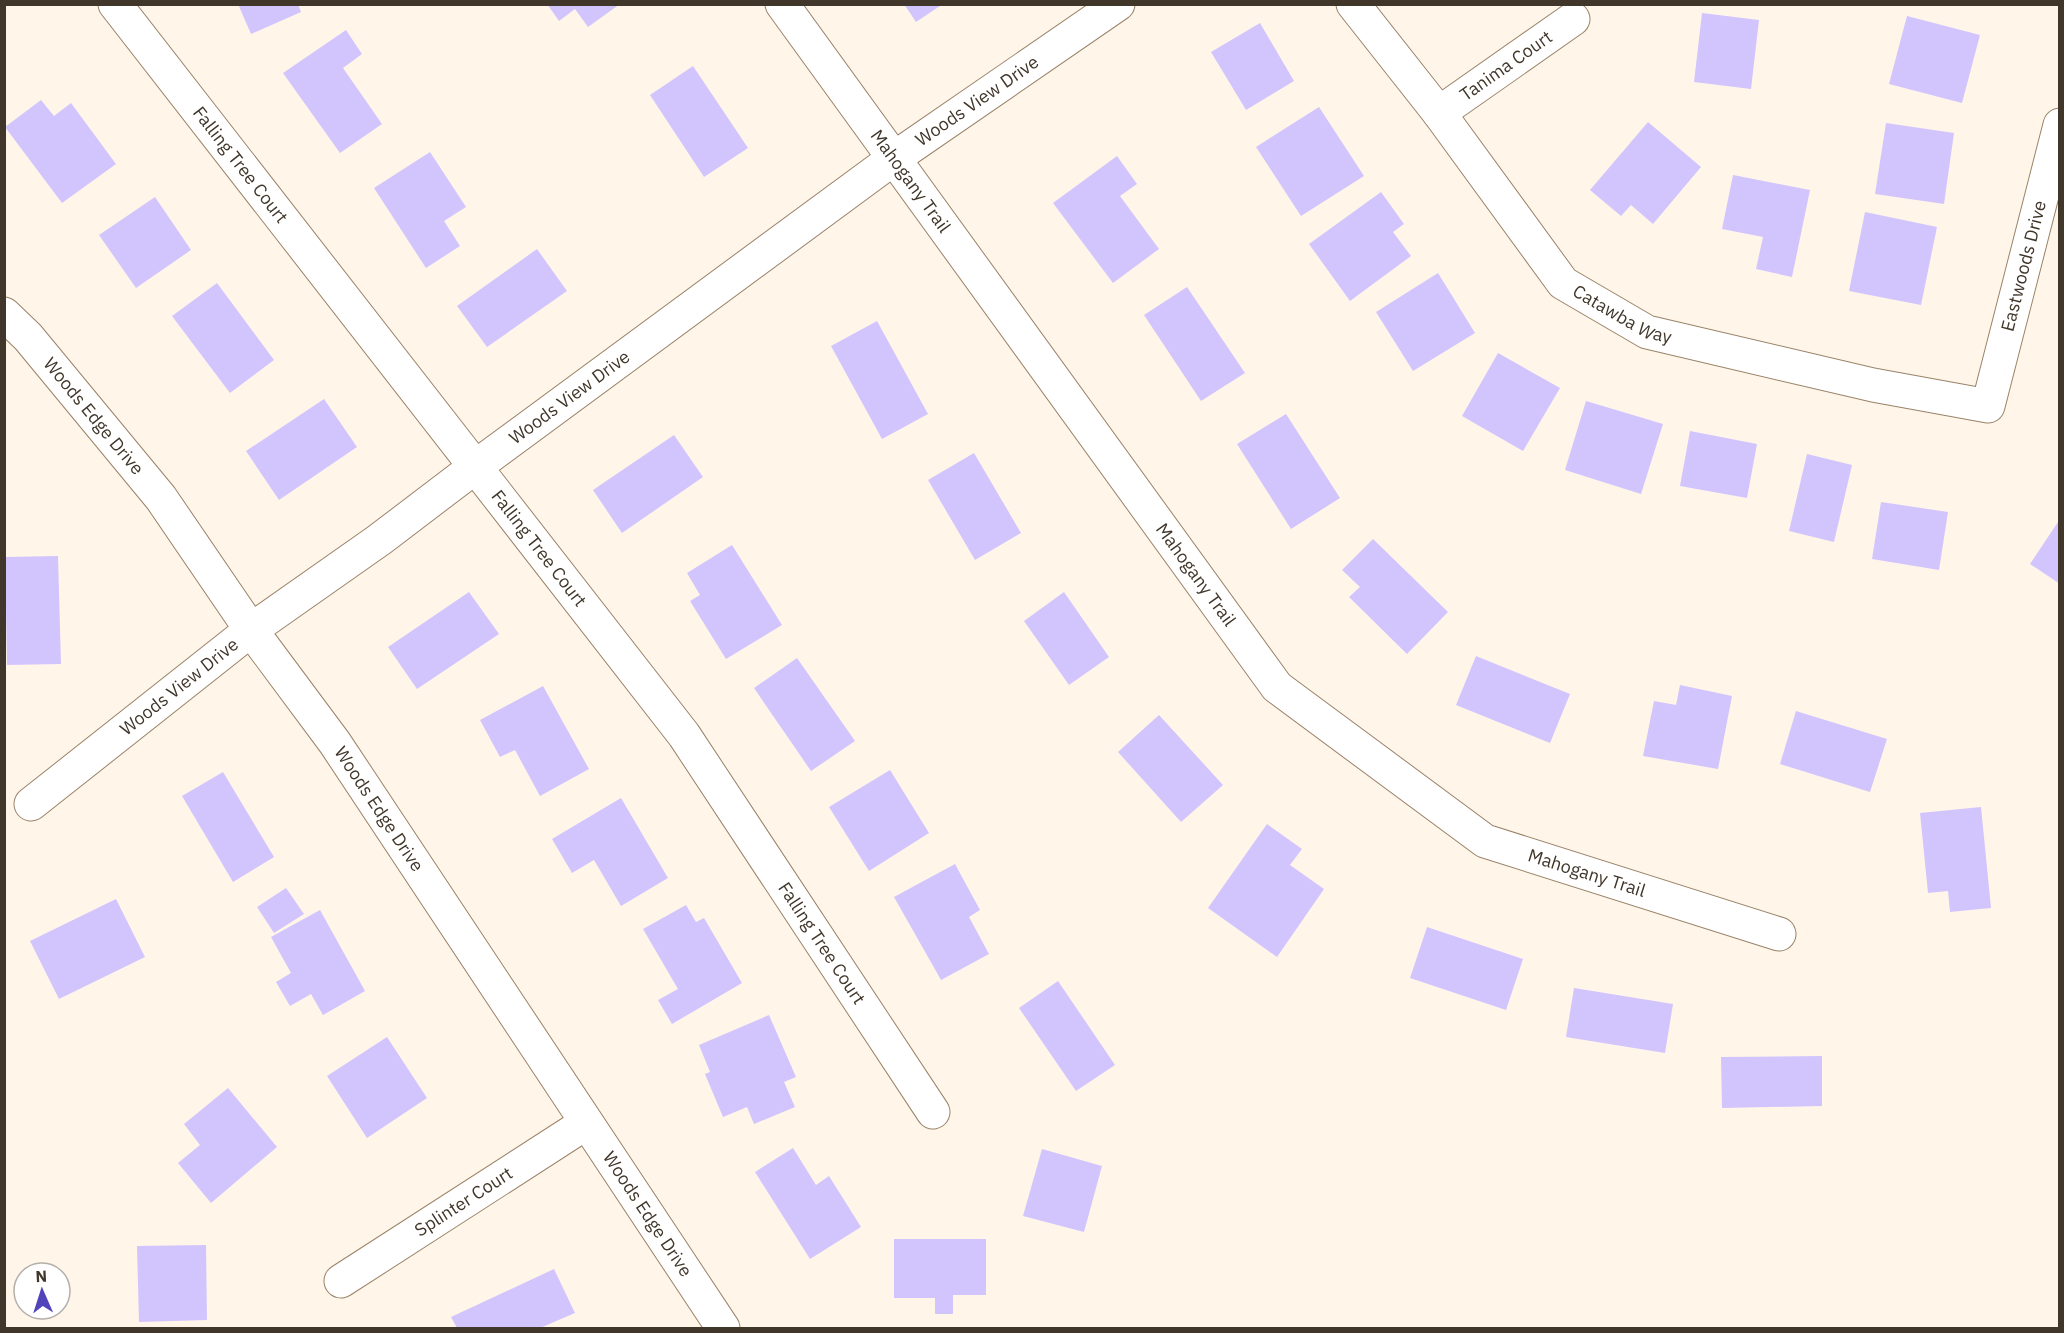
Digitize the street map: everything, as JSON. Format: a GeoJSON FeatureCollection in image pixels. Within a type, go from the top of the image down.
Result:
{"type":"FeatureCollection","features":[{"type":"Feature","properties":{"kind":"street","name":"Falling Tree Court"},"geometry":{"type":"LineString","coordinates":[[115,4],[684,735],[933,1112]]}},
{"type":"Feature","properties":{"kind":"street","name":"Mahogany Trail"},"geometry":{"type":"LineString","coordinates":[[782,4],[1277,687],[1485,841],[1779,934]]}},
{"type":"Feature","properties":{"kind":"street","name":"Woods View Drive"},"geometry":{"type":"LineString","coordinates":[[31,804],[251,630],[379,540],[893,159],[1118,4]]}},
{"type":"Feature","properties":{"kind":"street","name":"Catawba Way"},"geometry":{"type":"LineString","coordinates":[[1353,4],[1439,112],[1563,283],[1647,332],[1873,385],[1988,406]]}},
{"type":"Feature","properties":{"kind":"street","name":"Tanima Court"},"geometry":{"type":"LineString","coordinates":[[1439,112],[1573,19]]}},
{"type":"Feature","properties":{"kind":"street","name":"Eastwoods Drive"},"geometry":{"type":"LineString","coordinates":[[1988,406],[2054,172],[2060,125]]}},
{"type":"Feature","properties":{"kind":"street","name":"Woods Edge Drive"},"geometry":{"type":"LineString","coordinates":[[4,314],[28,337],[161,498],[251,630],[335,743],[723,1329]]}},
{"type":"Feature","properties":{"kind":"street","name":"Splinter Court"},"geometry":{"type":"LineString","coordinates":[[340,1281],[586,1123]]}},
{"type":"Feature","properties":{"kind":"building"},"geometry":{"type":"Polygon","coordinates":[[[238,4],[298,4],[301,12],[251,34],[238,4]]]}},
{"type":"Feature","properties":{"kind":"building"},"geometry":{"type":"Polygon","coordinates":[[[547,4],[620,4],[588,27],[575,9],[559,21],[547,4]]]}},
{"type":"Feature","properties":{"kind":"building"},"geometry":{"type":"Polygon","coordinates":[[[904,4],[943,4],[916,22],[904,4]]]}},
{"type":"Feature","properties":{"kind":"building"},"geometry":{"type":"Polygon","coordinates":[[[1702,13],[1759,20],[1751,89],[1694,82],[1702,13]]]}},
{"type":"Feature","properties":{"kind":"building"},"geometry":{"type":"Polygon","coordinates":[[[1907,16],[1980,35],[1962,103],[1889,84],[1907,16]]]}},
{"type":"Feature","properties":{"kind":"building"},"geometry":{"type":"Polygon","coordinates":[[[1260,23],[1294,81],[1246,110],[1211,52],[1260,23]]]}},
{"type":"Feature","properties":{"kind":"building"},"geometry":{"type":"Polygon","coordinates":[[[346,30],[362,54],[343,68],[382,124],[340,153],[283,73],[346,30]]]}},
{"type":"Feature","properties":{"kind":"building"},"geometry":{"type":"Polygon","coordinates":[[[693,66],[748,148],[704,177],[650,95],[693,66]]]}},
{"type":"Feature","properties":{"kind":"building"},"geometry":{"type":"Polygon","coordinates":[[[41,100],[54,116],[71,103],[116,164],[62,203],[5,127],[41,100]]]}},
{"type":"Feature","properties":{"kind":"building"},"geometry":{"type":"Polygon","coordinates":[[[1319,107],[1364,176],[1301,216],[1256,147],[1319,107]]]}},
{"type":"Feature","properties":{"kind":"building"},"geometry":{"type":"Polygon","coordinates":[[[1648,122],[1701,167],[1653,224],[1631,205],[1621,216],[1590,190],[1648,122]]]}},
{"type":"Feature","properties":{"kind":"building"},"geometry":{"type":"Polygon","coordinates":[[[1886,123],[1954,133],[1944,204],[1875,194],[1886,123]]]}},
{"type":"Feature","properties":{"kind":"building"},"geometry":{"type":"Polygon","coordinates":[[[430,152],[466,207],[444,221],[460,246],[426,268],[374,188],[430,152]]]}},
{"type":"Feature","properties":{"kind":"building"},"geometry":{"type":"Polygon","coordinates":[[[1117,156],[1137,184],[1120,196],[1159,249],[1113,283],[1053,203],[1117,156]]]}},
{"type":"Feature","properties":{"kind":"building"},"geometry":{"type":"Polygon","coordinates":[[[1733,175],[1810,190],[1792,277],[1756,269],[1763,237],[1722,229],[1733,175]]]}},
{"type":"Feature","properties":{"kind":"building"},"geometry":{"type":"Polygon","coordinates":[[[1381,192],[1404,224],[1393,232],[1411,256],[1350,301],[1309,244],[1381,192]]]}},
{"type":"Feature","properties":{"kind":"building"},"geometry":{"type":"Polygon","coordinates":[[[155,197],[191,250],[136,288],[99,235],[155,197]]]}},
{"type":"Feature","properties":{"kind":"building"},"geometry":{"type":"Polygon","coordinates":[[[1865,212],[1937,227],[1921,305],[1849,291],[1865,212]]]}},
{"type":"Feature","properties":{"kind":"building"},"geometry":{"type":"Polygon","coordinates":[[[537,249],[567,291],[487,347],[457,306],[537,249]]]}},
{"type":"Feature","properties":{"kind":"building"},"geometry":{"type":"Polygon","coordinates":[[[1438,273],[1475,333],[1413,371],[1376,312],[1438,273]]]}},
{"type":"Feature","properties":{"kind":"building"},"geometry":{"type":"Polygon","coordinates":[[[217,283],[274,360],[230,393],[172,316],[217,283]]]}},
{"type":"Feature","properties":{"kind":"building"},"geometry":{"type":"Polygon","coordinates":[[[1187,287],[1245,373],[1201,401],[1144,315],[1187,287]]]}},
{"type":"Feature","properties":{"kind":"building"},"geometry":{"type":"Polygon","coordinates":[[[877,321],[928,414],[882,439],[831,346],[877,321]]]}},
{"type":"Feature","properties":{"kind":"building"},"geometry":{"type":"Polygon","coordinates":[[[1498,353],[1560,388],[1523,451],[1462,416],[1498,353]]]}},
{"type":"Feature","properties":{"kind":"building"},"geometry":{"type":"Polygon","coordinates":[[[324,399],[357,447],[279,500],[246,451],[324,399]]]}},
{"type":"Feature","properties":{"kind":"building"},"geometry":{"type":"Polygon","coordinates":[[[1586,401],[1663,424],[1641,494],[1565,470],[1586,401]]]}},
{"type":"Feature","properties":{"kind":"building"},"geometry":{"type":"Polygon","coordinates":[[[1286,414],[1340,498],[1291,529],[1237,444],[1286,414]]]}},
{"type":"Feature","properties":{"kind":"building"},"geometry":{"type":"Polygon","coordinates":[[[1690,431],[1757,444],[1747,498],[1680,486],[1690,431]]]}},
{"type":"Feature","properties":{"kind":"building"},"geometry":{"type":"Polygon","coordinates":[[[674,435],[703,477],[622,533],[593,490],[674,435]]]}},
{"type":"Feature","properties":{"kind":"building"},"geometry":{"type":"Polygon","coordinates":[[[974,453],[1021,533],[975,560],[928,480],[974,453]]]}},
{"type":"Feature","properties":{"kind":"building"},"geometry":{"type":"Polygon","coordinates":[[[1807,454],[1852,465],[1834,542],[1789,531],[1807,454]]]}},
{"type":"Feature","properties":{"kind":"building"},"geometry":{"type":"Polygon","coordinates":[[[1881,502],[1948,512],[1939,570],[1872,559],[1881,502]]]}},
{"type":"Feature","properties":{"kind":"building"},"geometry":{"type":"Polygon","coordinates":[[[2060,519],[2060,584],[2030,564],[2060,519]]]}},
{"type":"Feature","properties":{"kind":"building"},"geometry":{"type":"Polygon","coordinates":[[[1373,539],[1448,612],[1407,654],[1349,597],[1360,587],[1342,570],[1373,539]]]}},
{"type":"Feature","properties":{"kind":"building"},"geometry":{"type":"Polygon","coordinates":[[[732,545],[782,625],[726,659],[690,601],[700,595],[687,573],[732,545]]]}},
{"type":"Feature","properties":{"kind":"building"},"geometry":{"type":"Polygon","coordinates":[[[58,556],[61,664],[7,665],[5,557],[58,556]]]}},
{"type":"Feature","properties":{"kind":"building"},"geometry":{"type":"Polygon","coordinates":[[[469,592],[499,634],[417,689],[388,647],[469,592]]]}},
{"type":"Feature","properties":{"kind":"building"},"geometry":{"type":"Polygon","coordinates":[[[1064,592],[1109,657],[1069,685],[1024,621],[1064,592]]]}},
{"type":"Feature","properties":{"kind":"building"},"geometry":{"type":"Polygon","coordinates":[[[1476,656],[1570,694],[1550,743],[1456,705],[1476,656]]]}},
{"type":"Feature","properties":{"kind":"building"},"geometry":{"type":"Polygon","coordinates":[[[797,658],[855,741],[811,771],[754,688],[797,658]]]}},
{"type":"Feature","properties":{"kind":"building"},"geometry":{"type":"Polygon","coordinates":[[[1680,685],[1732,696],[1718,769],[1643,756],[1654,701],[1676,705],[1680,685]]]}},
{"type":"Feature","properties":{"kind":"building"},"geometry":{"type":"Polygon","coordinates":[[[543,686],[589,769],[540,796],[515,750],[500,757],[480,720],[543,686]]]}},
{"type":"Feature","properties":{"kind":"building"},"geometry":{"type":"Polygon","coordinates":[[[1796,711],[1887,739],[1870,792],[1780,764],[1796,711]]]}},
{"type":"Feature","properties":{"kind":"building"},"geometry":{"type":"Polygon","coordinates":[[[1159,715],[1223,785],[1181,822],[1118,752],[1159,715]]]}},
{"type":"Feature","properties":{"kind":"building"},"geometry":{"type":"Polygon","coordinates":[[[890,770],[929,833],[869,871],[829,807],[890,770]]]}},
{"type":"Feature","properties":{"kind":"building"},"geometry":{"type":"Polygon","coordinates":[[[223,772],[274,857],[233,882],[182,796],[223,772]]]}},
{"type":"Feature","properties":{"kind":"building"},"geometry":{"type":"Polygon","coordinates":[[[621,798],[668,878],[621,906],[594,860],[572,873],[552,839],[621,798]]]}},
{"type":"Feature","properties":{"kind":"building"},"geometry":{"type":"Polygon","coordinates":[[[1981,807],[1991,908],[1950,912],[1948,891],[1928,893],[1920,813],[1981,807]]]}},
{"type":"Feature","properties":{"kind":"building"},"geometry":{"type":"Polygon","coordinates":[[[1267,824],[1302,849],[1290,865],[1324,889],[1277,957],[1208,908],[1267,824]]]}},
{"type":"Feature","properties":{"kind":"building"},"geometry":{"type":"Polygon","coordinates":[[[955,864],[980,910],[969,917],[989,954],[941,980],[894,897],[955,864]]]}},
{"type":"Feature","properties":{"kind":"building"},"geometry":{"type":"Polygon","coordinates":[[[286,888],[304,914],[274,933],[257,907],[286,888]]]}},
{"type":"Feature","properties":{"kind":"building"},"geometry":{"type":"Polygon","coordinates":[[[116,899],[145,957],[59,999],[30,941],[116,899]]]}},
{"type":"Feature","properties":{"kind":"building"},"geometry":{"type":"Polygon","coordinates":[[[686,905],[696,922],[704,918],[742,983],[672,1024],[658,1000],[678,989],[643,929],[686,905]]]}},
{"type":"Feature","properties":{"kind":"building"},"geometry":{"type":"Polygon","coordinates":[[[320,910],[365,991],[323,1015],[311,994],[290,1006],[276,982],[291,973],[271,937],[320,910]]]}},
{"type":"Feature","properties":{"kind":"building"},"geometry":{"type":"Polygon","coordinates":[[[1427,927],[1523,959],[1506,1010],[1410,978],[1427,927]]]}},
{"type":"Feature","properties":{"kind":"building"},"geometry":{"type":"Polygon","coordinates":[[[1058,981],[1115,1065],[1076,1091],[1019,1008],[1058,981]]]}},
{"type":"Feature","properties":{"kind":"building"},"geometry":{"type":"Polygon","coordinates":[[[1574,988],[1673,1004],[1665,1053],[1566,1037],[1574,988]]]}},
{"type":"Feature","properties":{"kind":"building"},"geometry":{"type":"Polygon","coordinates":[[[769,1015],[796,1077],[784,1082],[795,1107],[754,1124],[747,1107],[723,1117],[705,1074],[710,1072],[699,1045],[769,1015]]]}},
{"type":"Feature","properties":{"kind":"building"},"geometry":{"type":"Polygon","coordinates":[[[387,1037],[427,1098],[367,1138],[327,1076],[387,1037]]]}},
{"type":"Feature","properties":{"kind":"building"},"geometry":{"type":"Polygon","coordinates":[[[1822,1056],[1822,1106],[1722,1108],[1721,1057],[1822,1056]]]}},
{"type":"Feature","properties":{"kind":"building"},"geometry":{"type":"Polygon","coordinates":[[[228,1088],[277,1147],[211,1203],[178,1163],[200,1145],[184,1124],[228,1088]]]}},
{"type":"Feature","properties":{"kind":"building"},"geometry":{"type":"Polygon","coordinates":[[[793,1148],[816,1185],[829,1176],[861,1227],[810,1259],[755,1172],[793,1148]]]}},
{"type":"Feature","properties":{"kind":"building"},"geometry":{"type":"Polygon","coordinates":[[[1042,1149],[1102,1166],[1084,1232],[1023,1216],[1042,1149]]]}},
{"type":"Feature","properties":{"kind":"building"},"geometry":{"type":"Polygon","coordinates":[[[894,1239],[986,1239],[986,1295],[953,1295],[953,1314],[935,1314],[935,1298],[894,1298],[894,1239]]]}},
{"type":"Feature","properties":{"kind":"building"},"geometry":{"type":"Polygon","coordinates":[[[206,1245],[207,1320],[139,1322],[137,1246],[206,1245]]]}},
{"type":"Feature","properties":{"kind":"building"},"geometry":{"type":"Polygon","coordinates":[[[554,1269],[575,1313],[540,1328],[457,1328],[451,1317],[554,1269]]]}}]}
